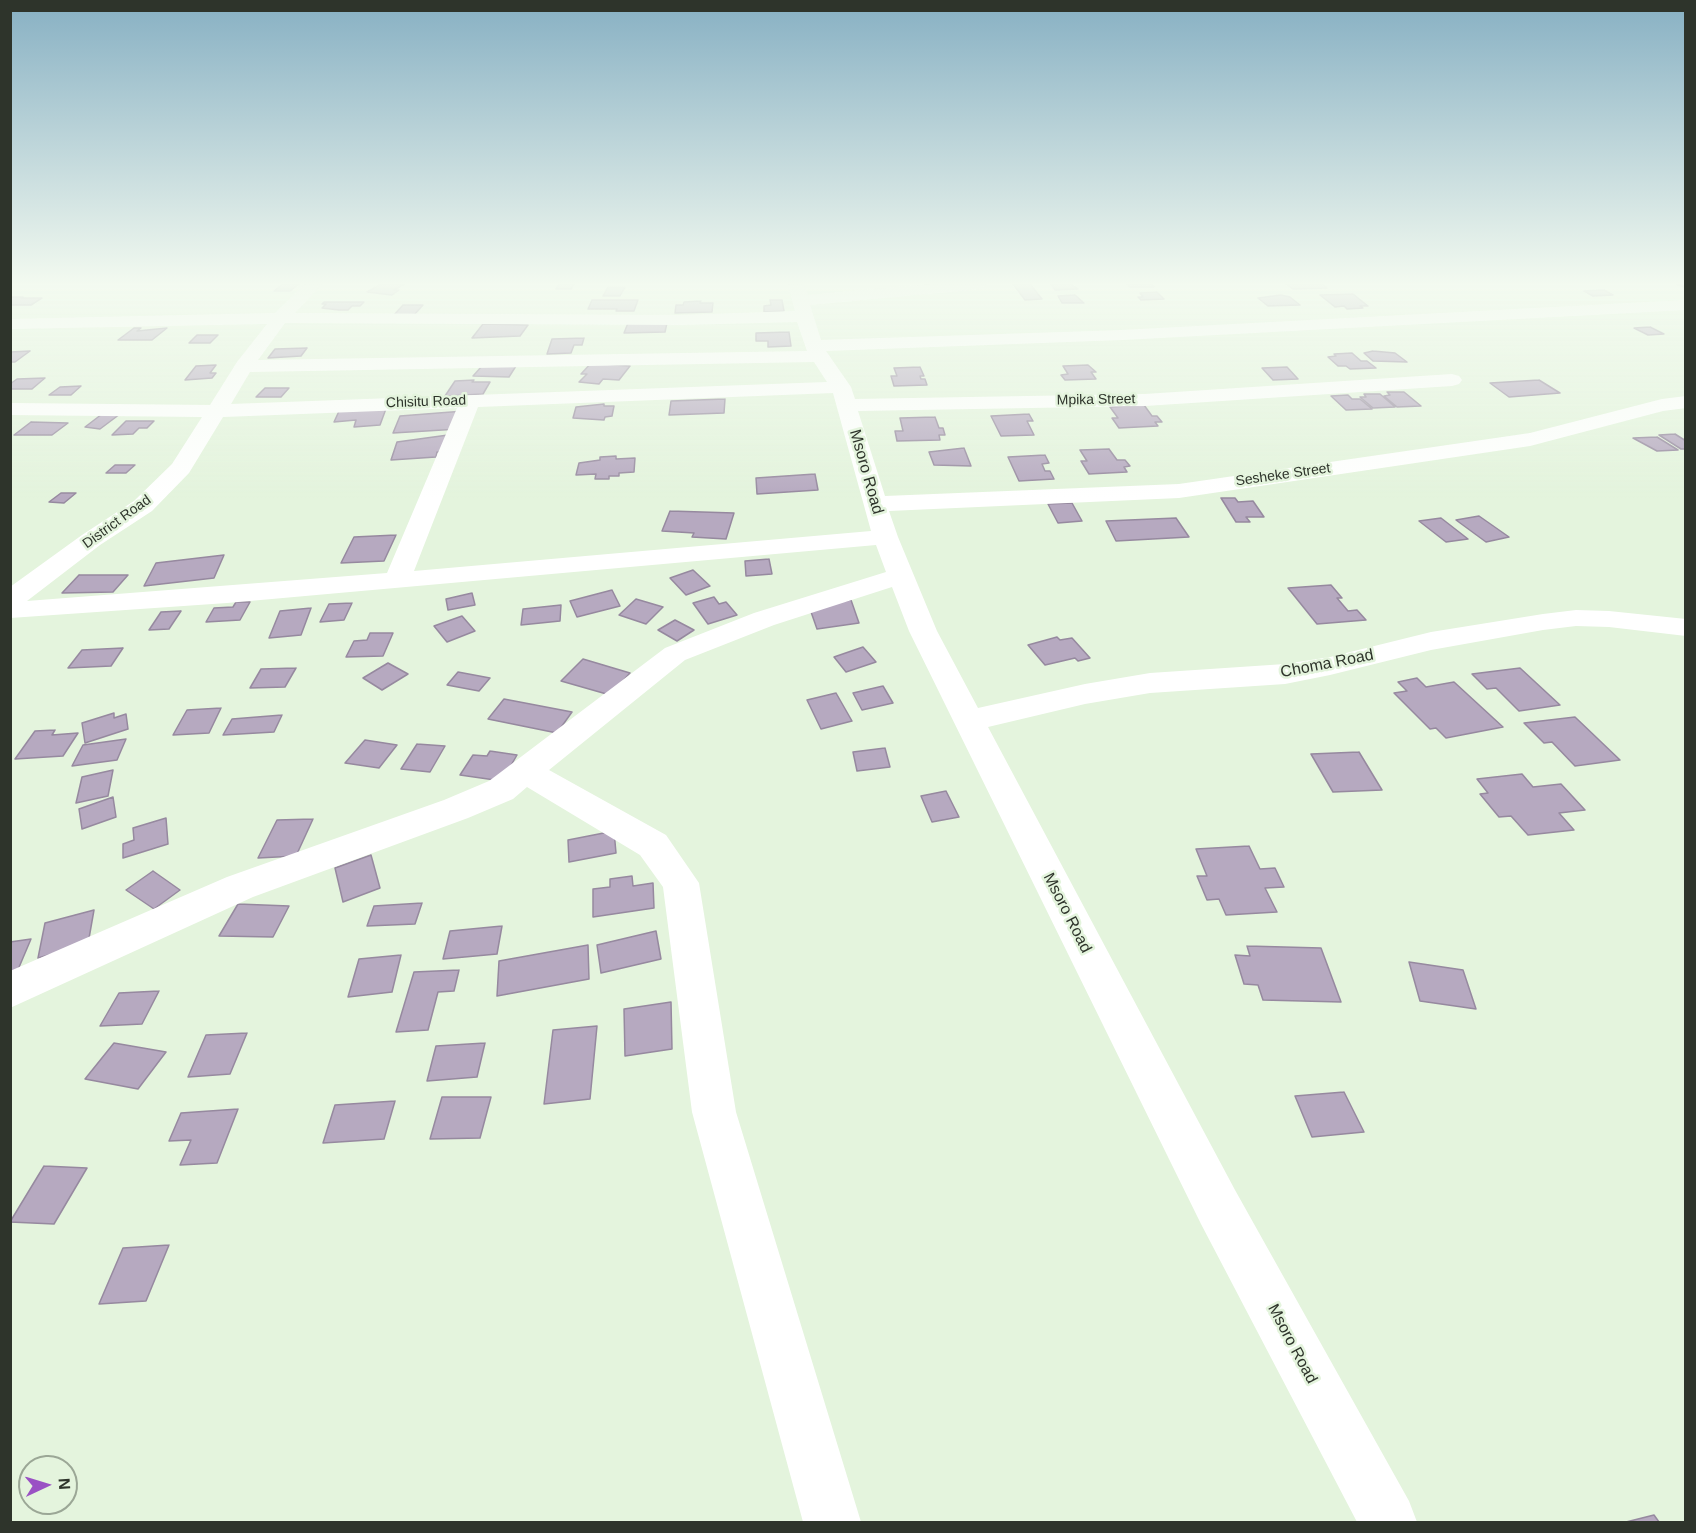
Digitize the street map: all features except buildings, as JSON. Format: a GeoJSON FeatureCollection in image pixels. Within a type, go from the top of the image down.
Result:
{"type":"FeatureCollection","features":[{"type":"Feature","properties":{"kind":"street","name":"District Road"},"geometry":{"type":"LineString","coordinates":[[10,600],[91,540],[143,506],[181,468],[252,356]]}},
{"type":"Feature","properties":{"kind":"street"},"geometry":{"type":"LineString","coordinates":[[244,366],[372,356]]}},
{"type":"Feature","properties":{"kind":"street","name":"Msoro Road"},"geometry":{"type":"LineString","coordinates":[[824,356],[844,396],[880,521],[923,631],[1218,1207],[1388,1522]]}},
{"type":"Feature","properties":{"kind":"street","name":"Mpika Street"},"geometry":{"type":"LineString","coordinates":[[844,396],[1145,400],[1452,380]]}},
{"type":"Feature","properties":{"kind":"street","name":"Chisitu Road"},"geometry":{"type":"LineString","coordinates":[[10,409],[216,411],[471,400],[844,396]]}},
{"type":"Feature","properties":{"kind":"street"},"geometry":{"type":"LineString","coordinates":[[396,580],[471,400]]}},
{"type":"Feature","properties":{"kind":"street","name":"Sesheke Street"},"geometry":{"type":"LineString","coordinates":[[10,610],[227,595],[396,580],[880,521],[1179,490],[1530,439],[1662,405],[1686,402]]}},
{"type":"Feature","properties":{"kind":"street"},"geometry":{"type":"LineString","coordinates":[[10,990],[240,886],[474,802],[501,790],[675,654],[764,619],[901,576]]}},
{"type":"Feature","properties":{"kind":"street","name":"Choma Road"},"geometry":{"type":"LineString","coordinates":[[969,722],[1096,692],[1150,683],[1285,674],[1330,666],[1431,641],[1543,622],[1576,618],[1609,619],[1686,627]]}},
{"type":"Feature","properties":{"kind":"street"},"geometry":{"type":"LineString","coordinates":[[525,771],[653,845],[681,883],[690,930],[714,1112],[832,1522]]}}]}
